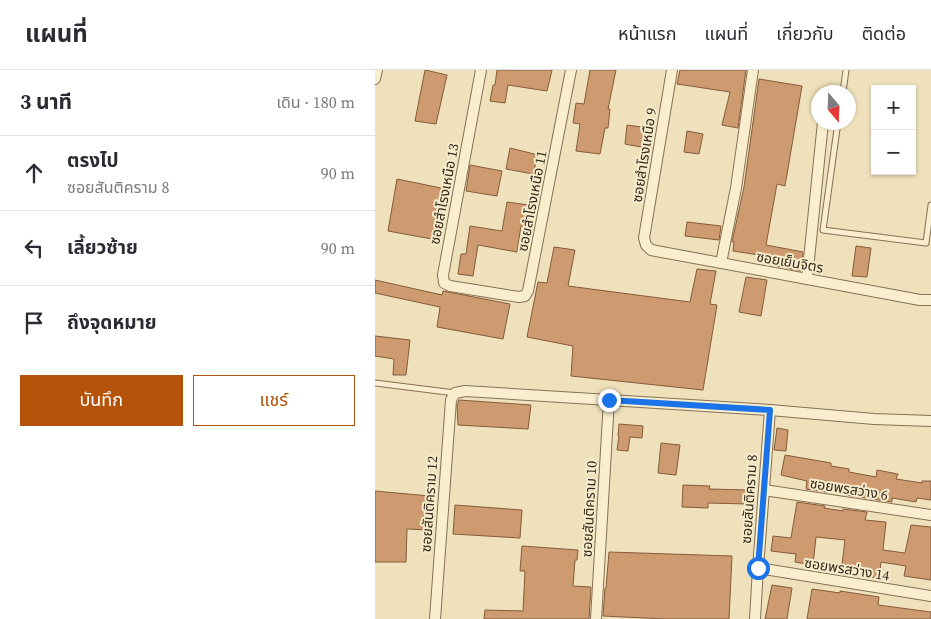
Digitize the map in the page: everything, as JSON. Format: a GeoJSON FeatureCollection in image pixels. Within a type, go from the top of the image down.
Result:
{"type":"FeatureCollection","features":[{"type":"Feature","properties":{"kind":"street"},"geometry":{"type":"LineString","coordinates":[[375,79],[377,70]]}},
{"type":"Feature","properties":{"kind":"street","name":"ซอยสำโรงเหนือ 13"},"geometry":{"type":"LineString","coordinates":[[481,70],[443,274],[444,283],[449,286],[484,292]]}},
{"type":"Feature","properties":{"kind":"street","name":"ซอยสำโรงเหนือ 11"},"geometry":{"type":"LineString","coordinates":[[484,292],[519,297],[525,296],[528,292],[571,70]]}},
{"type":"Feature","properties":{"kind":"street","name":"ซอยสำโรงเหนือ 9"},"geometry":{"type":"LineString","coordinates":[[646,245],[645,238],[672,70]]}},
{"type":"Feature","properties":{"kind":"street"},"geometry":{"type":"LineString","coordinates":[[721,263],[735,188],[753,70]]}},
{"type":"Feature","properties":{"kind":"street"},"geometry":{"type":"LineString","coordinates":[[807,279],[822,130]]}},
{"type":"Feature","properties":{"kind":"street","name":"ซอยเย็นจิตร"},"geometry":{"type":"LineString","coordinates":[[646,245],[651,250],[920,300],[931,300]]}},
{"type":"Feature","properties":{"kind":"street"},"geometry":{"type":"LineString","coordinates":[[455,393],[465,391],[770,410],[874,419],[931,421]]}},
{"type":"Feature","properties":{"kind":"street","name":"ซอยสันติคราม 12"},"geometry":{"type":"LineString","coordinates":[[435,619],[451,400],[455,393]]}},
{"type":"Feature","properties":{"kind":"street","name":"ซอยสันติคราม 10"},"geometry":{"type":"LineString","coordinates":[[596,619],[609,400]]}},
{"type":"Feature","properties":{"kind":"street","name":"ซอยสันติคราม 8"},"geometry":{"type":"LineString","coordinates":[[755,619],[770,410]]}},
{"type":"Feature","properties":{"kind":"street","name":"ซอยพรสว่าง 6"},"geometry":{"type":"LineString","coordinates":[[764,490],[931,515]]}},
{"type":"Feature","properties":{"kind":"street","name":"ซอยพรสว่าง 14"},"geometry":{"type":"LineString","coordinates":[[758,568],[931,596]]}},
{"type":"Feature","properties":{"kind":"lane"},"geometry":{"type":"LineString","coordinates":[[844,85],[846,70]]}},
{"type":"Feature","properties":{"kind":"lane"},"geometry":{"type":"LineString","coordinates":[[837,130],[823,230],[926,243],[931,205]]}},
{"type":"Feature","properties":{"kind":"lane"},"geometry":{"type":"LineString","coordinates":[[375,383],[455,393]]}},
{"type":"Feature","properties":{"kind":"building"},"geometry":{"type":"Polygon","coordinates":[[[425,70],[447,75],[436,124],[415,121],[425,70]]]}},
{"type":"Feature","properties":{"kind":"building"},"geometry":{"type":"Polygon","coordinates":[[[497,70],[552,70],[547,91],[508,85],[505,103],[490,101],[497,70]]]}},
{"type":"Feature","properties":{"kind":"building"},"geometry":{"type":"Polygon","coordinates":[[[590,70],[616,70],[608,109],[610,109],[608,128],[605,128],[600,154],[576,151],[580,124],[573,123],[576,103],[584,104],[590,70]]]}},
{"type":"Feature","properties":{"kind":"building"},"geometry":{"type":"Polygon","coordinates":[[[680,70],[746,70],[738,128],[722,125],[730,92],[677,84],[680,70]]]}},
{"type":"Feature","properties":{"kind":"building"},"geometry":{"type":"Polygon","coordinates":[[[759,79],[802,86],[785,186],[777,184],[766,245],[803,252],[801,271],[777,266],[779,258],[733,251],[734,242],[732,242],[744,187],[759,79]]]}},
{"type":"Feature","properties":{"kind":"building"},"geometry":{"type":"Polygon","coordinates":[[[627,125],[649,128],[646,148],[625,144],[627,125]]]}},
{"type":"Feature","properties":{"kind":"building"},"geometry":{"type":"Polygon","coordinates":[[[687,131],[703,134],[699,154],[684,152],[687,131]]]}},
{"type":"Feature","properties":{"kind":"building"},"geometry":{"type":"Polygon","coordinates":[[[510,148],[538,155],[533,174],[506,169],[510,148]]]}},
{"type":"Feature","properties":{"kind":"building"},"geometry":{"type":"Polygon","coordinates":[[[470,165],[502,171],[497,196],[466,191],[470,165]]]}},
{"type":"Feature","properties":{"kind":"building"},"geometry":{"type":"Polygon","coordinates":[[[397,179],[446,189],[441,213],[438,212],[432,239],[388,231],[397,179]]]}},
{"type":"Feature","properties":{"kind":"building"},"geometry":{"type":"Polygon","coordinates":[[[507,202],[529,205],[525,226],[521,226],[517,252],[478,245],[473,276],[458,274],[461,254],[466,254],[470,226],[502,231],[507,202]]]}},
{"type":"Feature","properties":{"kind":"building"},"geometry":{"type":"Polygon","coordinates":[[[687,222],[721,226],[719,240],[685,236],[687,222]]]}},
{"type":"Feature","properties":{"kind":"building"},"geometry":{"type":"Polygon","coordinates":[[[856,246],[871,248],[867,277],[852,276],[856,246]]]}},
{"type":"Feature","properties":{"kind":"building"},"geometry":{"type":"Polygon","coordinates":[[[554,247],[575,250],[568,286],[690,302],[697,269],[716,271],[710,304],[717,305],[703,390],[571,376],[573,346],[527,337],[538,282],[547,283],[554,247]]]}},
{"type":"Feature","properties":{"kind":"building"},"geometry":{"type":"Polygon","coordinates":[[[746,277],[767,280],[761,316],[739,312],[746,277]]]}},
{"type":"Feature","properties":{"kind":"building"},"geometry":{"type":"Polygon","coordinates":[[[375,280],[442,295],[443,291],[510,304],[503,339],[437,327],[440,307],[375,293],[375,280]]]}},
{"type":"Feature","properties":{"kind":"building"},"geometry":{"type":"Polygon","coordinates":[[[375,336],[410,340],[406,375],[393,375],[394,359],[375,356],[375,336]]]}},
{"type":"Feature","properties":{"kind":"building"},"geometry":{"type":"Polygon","coordinates":[[[459,400],[531,405],[528,429],[458,425],[457,406],[459,400]]]}},
{"type":"Feature","properties":{"kind":"building"},"geometry":{"type":"Polygon","coordinates":[[[619,424],[643,426],[642,438],[630,437],[628,451],[617,450],[619,424]]]}},
{"type":"Feature","properties":{"kind":"building"},"geometry":{"type":"Polygon","coordinates":[[[777,428],[788,430],[786,451],[774,450],[777,428]]]}},
{"type":"Feature","properties":{"kind":"building"},"geometry":{"type":"Polygon","coordinates":[[[661,443],[680,445],[676,475],[658,473],[661,443]]]}},
{"type":"Feature","properties":{"kind":"building"},"geometry":{"type":"Polygon","coordinates":[[[785,455],[831,463],[831,466],[849,469],[849,472],[876,477],[877,470],[898,474],[896,479],[922,483],[922,481],[931,481],[931,500],[917,498],[916,502],[892,498],[892,502],[846,495],[847,490],[828,486],[827,492],[806,489],[807,481],[781,475],[785,455]]]}},
{"type":"Feature","properties":{"kind":"building"},"geometry":{"type":"Polygon","coordinates":[[[683,485],[710,486],[709,489],[749,490],[748,504],[708,503],[708,508],[682,507],[683,485]]]}},
{"type":"Feature","properties":{"kind":"building"},"geometry":{"type":"Polygon","coordinates":[[[375,491],[430,496],[430,530],[407,529],[406,562],[375,562],[375,491]]]}},
{"type":"Feature","properties":{"kind":"building"},"geometry":{"type":"Polygon","coordinates":[[[797,502],[843,511],[843,509],[867,512],[865,520],[886,522],[883,550],[905,553],[911,525],[931,527],[931,580],[904,576],[906,566],[881,562],[879,578],[863,576],[864,568],[842,564],[845,540],[816,537],[813,565],[795,562],[796,554],[771,551],[773,536],[791,538],[797,502]]]}},
{"type":"Feature","properties":{"kind":"building"},"geometry":{"type":"Polygon","coordinates":[[[455,505],[522,510],[520,538],[453,534],[455,505]]]}},
{"type":"Feature","properties":{"kind":"building"},"geometry":{"type":"Polygon","coordinates":[[[522,546],[578,550],[577,560],[575,560],[573,586],[591,587],[589,619],[484,619],[485,610],[523,611],[525,571],[520,571],[522,546]]]}},
{"type":"Feature","properties":{"kind":"building"},"geometry":{"type":"Polygon","coordinates":[[[609,552],[732,556],[729,619],[665,619],[603,616],[609,552]]]}},
{"type":"Feature","properties":{"kind":"building"},"geometry":{"type":"Polygon","coordinates":[[[772,585],[792,588],[787,619],[765,619],[772,585]]]}},
{"type":"Feature","properties":{"kind":"building"},"geometry":{"type":"Polygon","coordinates":[[[812,589],[879,597],[878,605],[931,612],[931,619],[807,619],[812,589]]]}},
{"type":"Feature","properties":{"kind":"route"},"geometry":{"type":"LineString","coordinates":[[609,400],[770,410],[758,568]]}}]}
